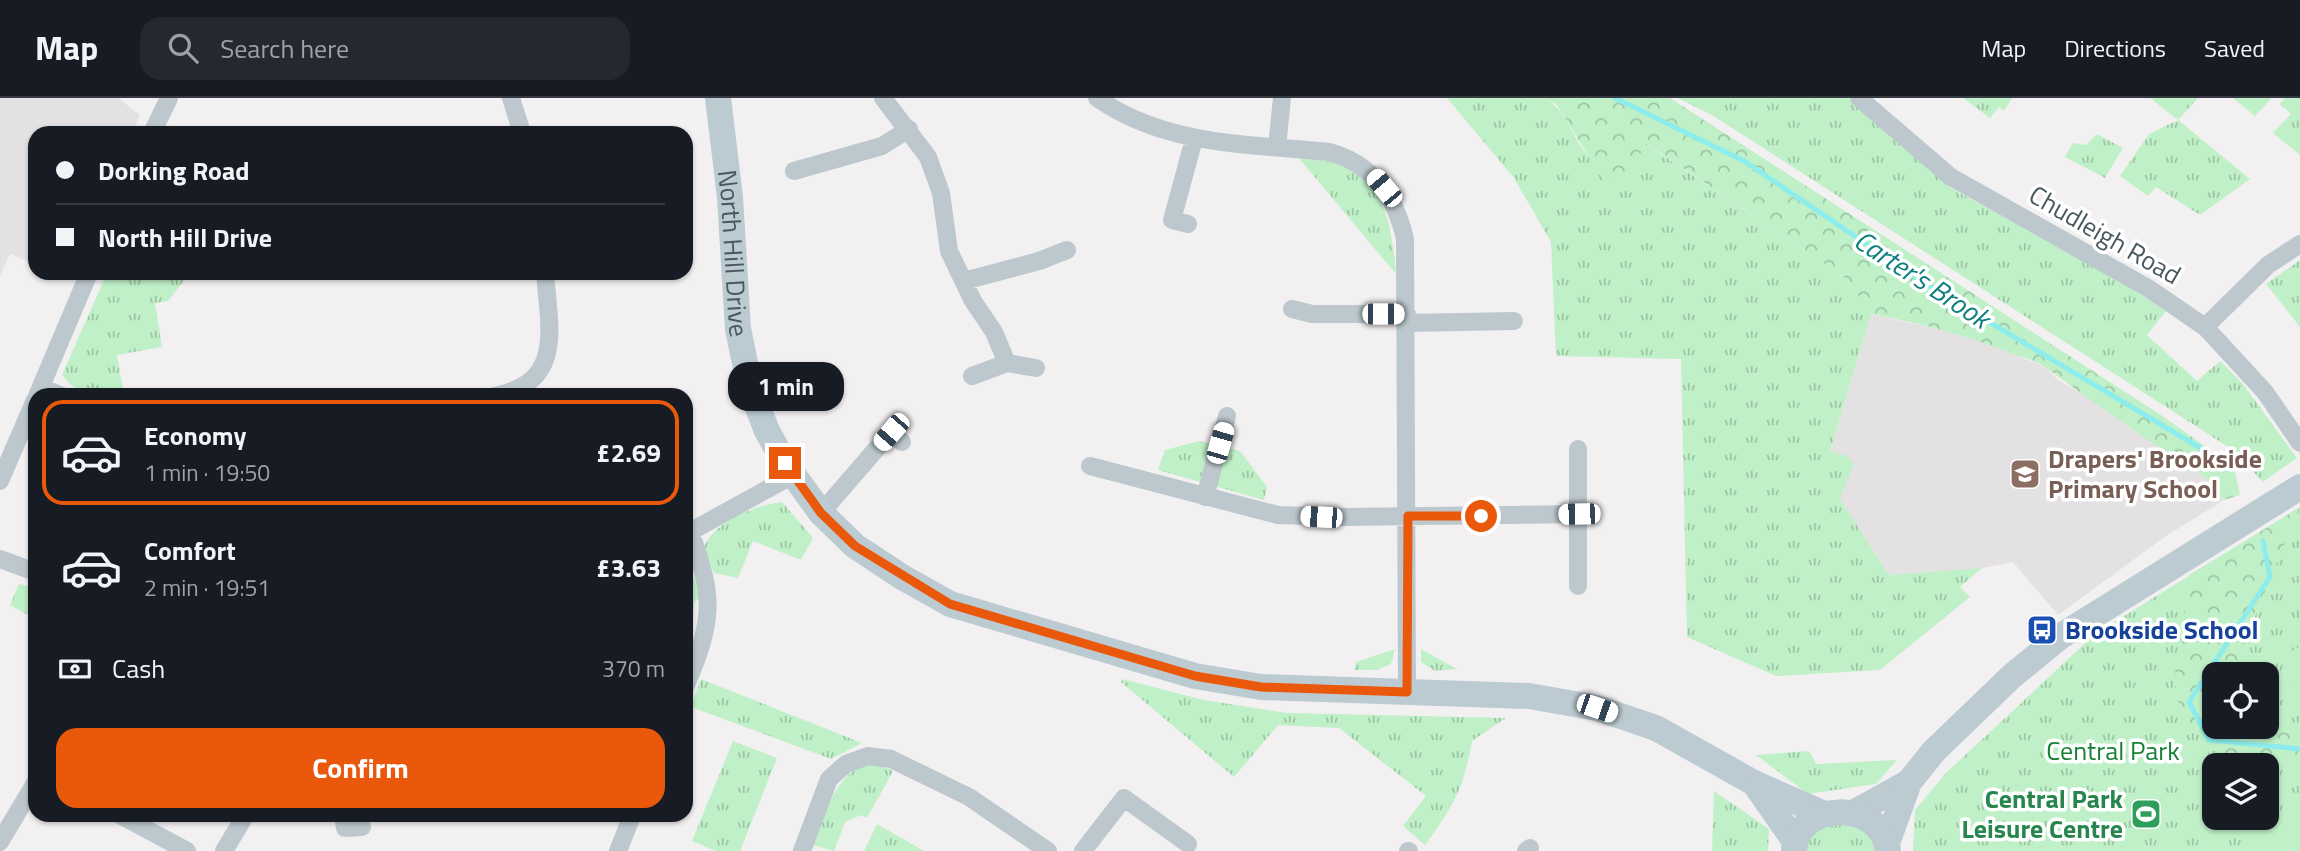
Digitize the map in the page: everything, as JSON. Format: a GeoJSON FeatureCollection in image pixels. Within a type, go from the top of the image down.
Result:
{"type":"FeatureCollection","features":[{"type":"Feature","properties":{"kind":"street"},"geometry":{"type":"LineString","coordinates":[[155,126],[169,98]]}},
{"type":"Feature","properties":{"kind":"street"},"geometry":{"type":"LineString","coordinates":[[511,98],[520,126]]}},
{"type":"Feature","properties":{"kind":"street","name":"North Hill Drive"},"geometry":{"type":"LineString","coordinates":[[718,98],[730,197],[738,329],[750,387],[767,431],[793,475],[821,513],[855,546],[950,604],[1195,676],[1261,687],[1529,696],[1597,708],[1656,728],[1754,783],[1824,814]]}},
{"type":"Feature","properties":{"kind":"street"},"geometry":{"type":"LineString","coordinates":[[884,98],[909,128],[928,157],[936,177],[947,223],[949,251],[994,331],[1007,363]]}},
{"type":"Feature","properties":{"kind":"street"},"geometry":{"type":"LineString","coordinates":[[1277,147],[1282,98]]}},
{"type":"Feature","properties":{"kind":"street","name":"Chudleigh Road"},"geometry":{"type":"LineString","coordinates":[[1859,98],[1951,177],[2148,288],[2205,327],[2264,392],[2300,443]]}},
{"type":"Feature","properties":{"kind":"street"},"geometry":{"type":"LineString","coordinates":[[1106,101],[1141,123],[1194,139],[1346,157],[1374,177],[1384,188],[1397,213],[1405,239],[1407,318],[1407,692]]}},
{"type":"Feature","properties":{"kind":"street"},"geometry":{"type":"LineString","coordinates":[[794,171],[882,146],[909,128]]}},
{"type":"Feature","properties":{"kind":"street"},"geometry":{"type":"LineString","coordinates":[[1188,224],[1172,220],[1194,139]]}},
{"type":"Feature","properties":{"kind":"street"},"geometry":{"type":"LineString","coordinates":[[2205,327],[2268,265],[2300,244]]}},
{"type":"Feature","properties":{"kind":"street"},"geometry":{"type":"LineString","coordinates":[[964,281],[1038,261],[1067,250]]}},
{"type":"Feature","properties":{"kind":"street"},"geometry":{"type":"LineString","coordinates":[[41,388],[86,280]]}},
{"type":"Feature","properties":{"kind":"street"},"geometry":{"type":"LineString","coordinates":[[523,388],[546,361],[545,280]]}},
{"type":"Feature","properties":{"kind":"street"},"geometry":{"type":"LineString","coordinates":[[1292,309],[1312,314],[1514,321]]}},
{"type":"Feature","properties":{"kind":"street"},"geometry":{"type":"LineString","coordinates":[[972,376],[1007,363],[1036,368]]}},
{"type":"Feature","properties":{"kind":"street"},"geometry":{"type":"LineString","coordinates":[[1205,497],[1227,416]]}},
{"type":"Feature","properties":{"kind":"street"},"geometry":{"type":"LineString","coordinates":[[0,481],[28,417]]}},
{"type":"Feature","properties":{"kind":"street"},"geometry":{"type":"LineString","coordinates":[[821,513],[891,432],[902,442]]}},
{"type":"Feature","properties":{"kind":"street"},"geometry":{"type":"LineString","coordinates":[[1578,449],[1578,586]]}},
{"type":"Feature","properties":{"kind":"street"},"geometry":{"type":"LineString","coordinates":[[1090,466],[1278,515],[1579,514]]}},
{"type":"Feature","properties":{"kind":"street"},"geometry":{"type":"LineString","coordinates":[[693,530],[793,475]]}},
{"type":"Feature","properties":{"kind":"street"},"geometry":{"type":"LineString","coordinates":[[1794,846],[1805,827],[1824,814],[1855,812],[1909,782],[1970,715],[2061,636],[2300,486]]}},
{"type":"Feature","properties":{"kind":"street"},"geometry":{"type":"LineString","coordinates":[[693,544],[705,569],[709,601],[708,628],[693,667]]}},
{"type":"Feature","properties":{"kind":"street"},"geometry":{"type":"LineString","coordinates":[[0,559],[28,569]]}},
{"type":"Feature","properties":{"kind":"street"},"geometry":{"type":"LineString","coordinates":[[802,851],[829,779],[846,764],[868,756],[891,759],[969,797],[1048,851]]}},
{"type":"Feature","properties":{"kind":"street"},"geometry":{"type":"LineString","coordinates":[[1887,847],[1909,782]]}},
{"type":"Feature","properties":{"kind":"street","name":"North Hill Drive"},"geometry":{"type":"LineString","coordinates":[[1754,783],[1794,846]]}},
{"type":"Feature","properties":{"kind":"street"},"geometry":{"type":"LineString","coordinates":[[0,842],[28,795]]}},
{"type":"Feature","properties":{"kind":"street"},"geometry":{"type":"LineString","coordinates":[[1083,851],[1124,797],[1188,844]]}},
{"type":"Feature","properties":{"kind":"street"},"geometry":{"type":"LineString","coordinates":[[1855,812],[1874,824],[1887,847]]}},
{"type":"Feature","properties":{"kind":"street"},"geometry":{"type":"LineString","coordinates":[[133,822],[187,851]]}},
{"type":"Feature","properties":{"kind":"street"},"geometry":{"type":"LineString","coordinates":[[224,851],[241,822]]}},
{"type":"Feature","properties":{"kind":"street"},"geometry":{"type":"LineString","coordinates":[[344,822],[345,828],[362,827]]}},
{"type":"Feature","properties":{"kind":"street"},"geometry":{"type":"LineString","coordinates":[[618,851],[630,822]]}},
{"type":"Feature","properties":{"kind":"shaded area"},"geometry":{"type":"Polygon","coordinates":[[[0,98],[118,98],[140,115],[135,126],[28,126],[28,261],[10,254],[0,276],[0,98]]]}},
{"type":"Feature","properties":{"kind":"shaded area","name":"Drapers' Brookside Primary School"},"geometry":{"type":"Polygon","coordinates":[[[1871,314],[1964,335],[2044,366],[2058,380],[2100,404],[2138,434],[2169,450],[2214,484],[2224,500],[2166,536],[2058,615],[2013,562],[1982,568],[1889,575],[1840,499],[1830,452],[1871,314]]]}},
{"type":"Feature","properties":{"kind":"green space"},"geometry":{"type":"Polygon","coordinates":[[[1447,98],[1544,98],[1560,111],[1588,156],[1603,168],[1626,180],[1645,143],[1847,279],[1871,314],[1830,451],[1847,456],[1854,464],[1840,499],[1889,575],[1982,568],[1960,587],[1970,597],[1880,670],[1776,676],[1687,637],[1681,359],[1556,356],[1551,242],[1514,178],[1447,98]]]}},
{"type":"Feature","properties":{"kind":"green space"},"geometry":{"type":"Polygon","coordinates":[[[1544,98],[1670,98],[2161,415],[2234,467],[2240,495],[2224,500],[2195,469],[2136,432],[2037,362],[1959,335],[1871,314],[1847,279],[1646,143],[1626,180],[1603,180],[1557,105],[1544,98]]]}},
{"type":"Feature","properties":{"kind":"green space"},"geometry":{"type":"Polygon","coordinates":[[[1678,98],[1848,98],[1951,188],[2119,280],[2166,311],[2147,335],[2197,381],[2220,361],[2242,383],[2297,458],[2263,482],[2233,450],[1715,117],[1678,98]]]}},
{"type":"Feature","properties":{"kind":"green space"},"geometry":{"type":"Polygon","coordinates":[[[1963,98],[2012,98],[2004,111],[1999,107],[1990,118],[1963,98]]]}},
{"type":"Feature","properties":{"kind":"green space"},"geometry":{"type":"Polygon","coordinates":[[[2150,98],[2198,98],[2178,120],[2150,98]]]}},
{"type":"Feature","properties":{"kind":"green space"},"geometry":{"type":"Polygon","coordinates":[[[2233,98],[2269,98],[2271,99],[2255,116],[2233,98]]]}},
{"type":"Feature","properties":{"kind":"green space"},"geometry":{"type":"Polygon","coordinates":[[[2285,98],[2300,98],[2300,155],[2273,133],[2291,114],[2280,104],[2285,98]]]}},
{"type":"Feature","properties":{"kind":"green space"},"geometry":{"type":"Polygon","coordinates":[[[2178,120],[2250,179],[2200,215],[2156,187],[2148,196],[2120,176],[2149,134],[2178,120]]]}},
{"type":"Feature","properties":{"kind":"green space"},"geometry":{"type":"Polygon","coordinates":[[[2097,134],[2123,148],[2105,178],[2065,157],[2073,143],[2086,145],[2097,134]]]}},
{"type":"Feature","properties":{"kind":"green space"},"geometry":{"type":"Polygon","coordinates":[[[1298,157],[1325,161],[1346,168],[1362,177],[1374,190],[1383,206],[1389,226],[1396,274],[1298,157]]]}},
{"type":"Feature","properties":{"kind":"green space"},"geometry":{"type":"Polygon","coordinates":[[[2300,260],[2300,327],[2266,284],[2300,260]]]}},
{"type":"Feature","properties":{"kind":"green space"},"geometry":{"type":"Polygon","coordinates":[[[104,280],[184,280],[168,301],[155,303],[162,347],[117,355],[123,388],[75,388],[62,375],[104,280]]]}},
{"type":"Feature","properties":{"kind":"green space"},"geometry":{"type":"Polygon","coordinates":[[[1199,441],[1240,451],[1267,487],[1264,500],[1158,470],[1165,450],[1199,441]]]}},
{"type":"Feature","properties":{"kind":"green space"},"geometry":{"type":"Polygon","coordinates":[[[782,502],[813,538],[801,560],[753,541],[738,578],[714,573],[704,547],[717,529],[749,511],[782,502]]]}},
{"type":"Feature","properties":{"kind":"green space","name":"Central Park"},"geometry":{"type":"Polygon","coordinates":[[[2300,507],[2300,851],[1913,851],[1915,810],[1946,773],[2095,634],[2300,507]]]}},
{"type":"Feature","properties":{"kind":"green space"},"geometry":{"type":"Polygon","coordinates":[[[2299,508],[2237,662],[2202,662],[2202,738],[2182,721],[2174,680],[2189,575],[2299,508]]]}},
{"type":"Feature","properties":{"kind":"green space"},"geometry":{"type":"Polygon","coordinates":[[[693,574],[700,596],[694,603],[693,613],[693,574]]]}},
{"type":"Feature","properties":{"kind":"green space"},"geometry":{"type":"Polygon","coordinates":[[[19,584],[28,586],[28,615],[10,605],[19,584]]]}},
{"type":"Feature","properties":{"kind":"green space"},"geometry":{"type":"Polygon","coordinates":[[[2300,635],[2300,688],[2292,688],[2292,651],[2298,648],[2300,635]]]}},
{"type":"Feature","properties":{"kind":"green space"},"geometry":{"type":"Polygon","coordinates":[[[1395,649],[1391,664],[1377,670],[1354,670],[1356,662],[1395,649]]]}},
{"type":"Feature","properties":{"kind":"green space"},"geometry":{"type":"Polygon","coordinates":[[[1421,649],[1457,669],[1435,671],[1421,662],[1421,649]]]}},
{"type":"Feature","properties":{"kind":"green space"},"geometry":{"type":"Polygon","coordinates":[[[701,679],[862,743],[831,759],[693,708],[701,679]]]}},
{"type":"Feature","properties":{"kind":"green space"},"geometry":{"type":"Polygon","coordinates":[[[1122,679],[1204,700],[1287,713],[1506,718],[1472,741],[1456,796],[1425,845],[1403,826],[1426,796],[1339,728],[1278,725],[1234,777],[1121,682],[1122,679]]]}},
{"type":"Feature","properties":{"kind":"green space"},"geometry":{"type":"Polygon","coordinates":[[[2279,730],[2300,730],[2300,759],[2279,758],[2279,753],[2219,753],[2203,739],[2279,739],[2279,730]]]}},
{"type":"Feature","properties":{"kind":"green space"},"geometry":{"type":"Polygon","coordinates":[[[733,741],[777,758],[740,851],[716,851],[692,841],[733,741]]]}},
{"type":"Feature","properties":{"kind":"green space"},"geometry":{"type":"Polygon","coordinates":[[[1809,751],[1816,764],[1897,760],[1876,784],[1808,794],[1756,755],[1809,751]]]}},
{"type":"Feature","properties":{"kind":"green space"},"geometry":{"type":"Polygon","coordinates":[[[865,764],[880,765],[893,771],[867,818],[861,815],[845,822],[834,851],[813,845],[826,810],[838,788],[854,770],[865,764]]]}},
{"type":"Feature","properties":{"kind":"green space"},"geometry":{"type":"Polygon","coordinates":[[[1714,791],[1769,829],[1768,851],[1712,851],[1714,791]]]}},
{"type":"Feature","properties":{"kind":"green space"},"geometry":{"type":"Polygon","coordinates":[[[2279,818],[2300,818],[2300,851],[2270,851],[2270,830],[2279,830],[2279,818]]]}},
{"type":"Feature","properties":{"kind":"green space"},"geometry":{"type":"Polygon","coordinates":[[[1833,821],[1868,831],[1879,851],[1804,851],[1811,834],[1833,821]]]}},
{"type":"Feature","properties":{"kind":"green space"},"geometry":{"type":"Polygon","coordinates":[[[877,824],[924,851],[864,851],[877,824]]]}},
{"type":"Feature","properties":{"kind":"waterway","name":"Carter's Brook"},"geometry":{"type":"LineString","coordinates":[[1615,98],[1744,161],[1927,285],[2207,452],[2225,469]]}},
{"type":"Feature","properties":{"kind":"waterway","name":"Carter's Brook"},"geometry":{"type":"LineString","coordinates":[[2263,541],[2270,577],[2189,702],[2209,740],[2300,749]]}},
{"type":"Feature","properties":{"kind":"place","name":"Drapers' Brookside Primary School"},"geometry":{"type":"Point","coordinates":[2025,474]}},
{"type":"Feature","properties":{"kind":"place","name":"Brookside School"},"geometry":{"type":"Point","coordinates":[2042,630]}},
{"type":"Feature","properties":{"kind":"place","name":"Central Park Leisure Centre"},"geometry":{"type":"Point","coordinates":[2146,814]}},
{"type":"Feature","properties":{"kind":"route"},"geometry":{"type":"LineString","coordinates":[[785,463],[821,513],[855,546],[902,578],[950,604],[1195,676],[1261,687],[1407,692],[1408,516],[1481,516]]}}]}
